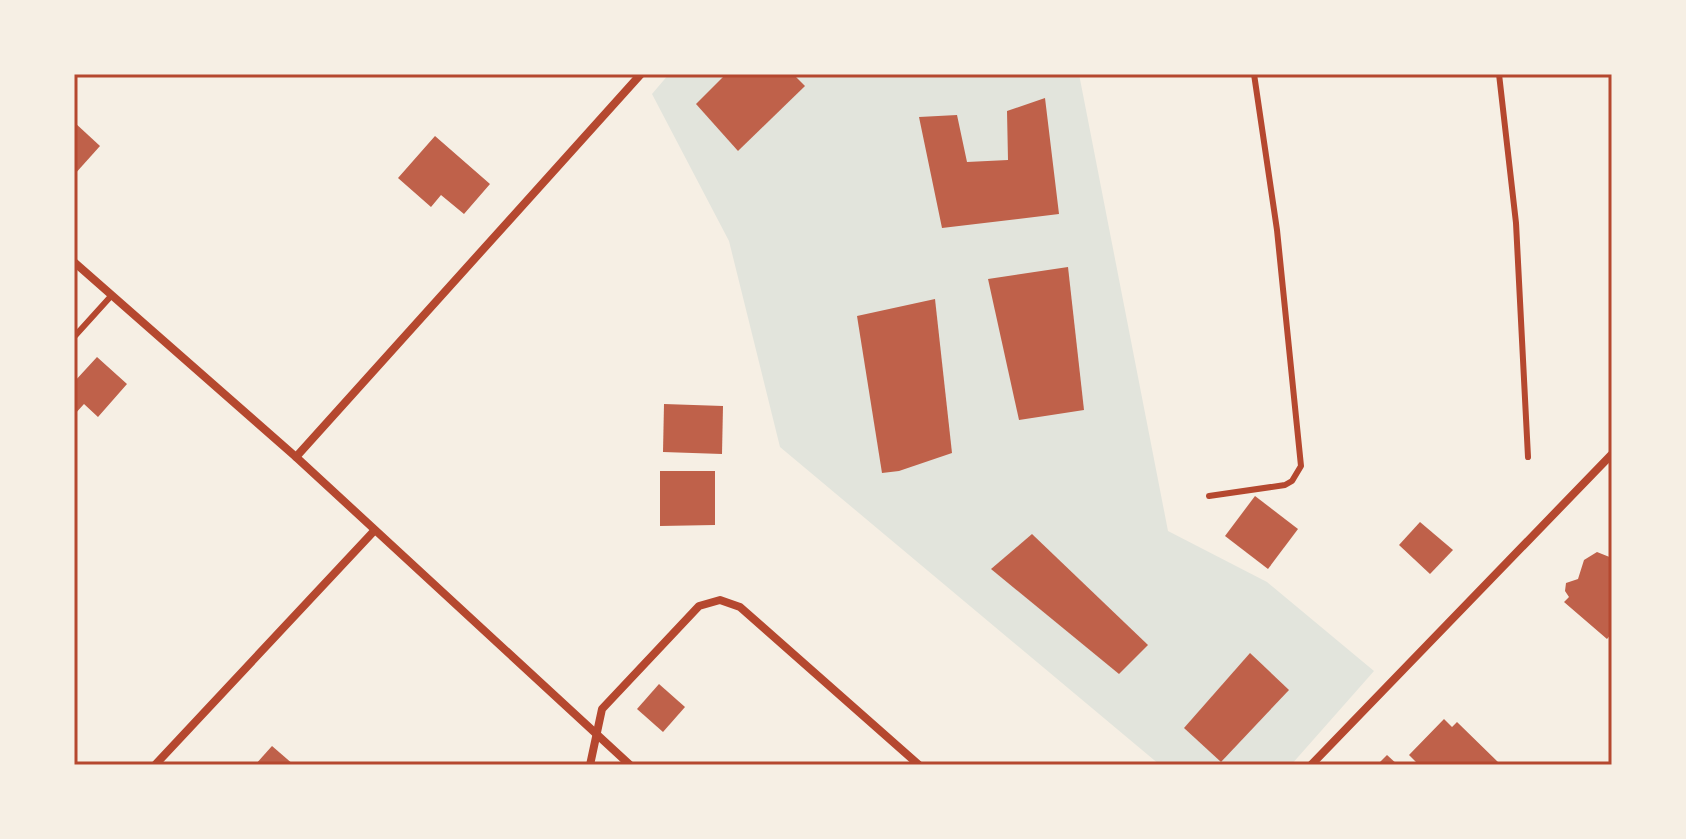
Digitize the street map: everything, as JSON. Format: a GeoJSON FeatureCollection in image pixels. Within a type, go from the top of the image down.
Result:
{"type":"FeatureCollection","features":[{"type":"Feature","properties":{"kind":"street"},"geometry":{"type":"LineString","coordinates":[[296,457],[641,74]]}},
{"type":"Feature","properties":{"kind":"street"},"geometry":{"type":"LineString","coordinates":[[74,262],[296,457],[630,765]]}},
{"type":"Feature","properties":{"kind":"street"},"geometry":{"type":"LineString","coordinates":[[1311,765],[1612,454]]}},
{"type":"Feature","properties":{"kind":"street"},"geometry":{"type":"LineString","coordinates":[[155,765],[374,531]]}},
{"type":"Feature","properties":{"kind":"street"},"geometry":{"type":"LineString","coordinates":[[590,765],[602,709],[699,606],[720,600],[740,607],[919,765]]}},
{"type":"Feature","properties":{"kind":"lane"},"geometry":{"type":"LineString","coordinates":[[1209,496],[1285,485],[1298,474],[1301,466],[1277,230],[1254,74]]}},
{"type":"Feature","properties":{"kind":"lane"},"geometry":{"type":"LineString","coordinates":[[1499,74],[1516,223],[1528,457]]}},
{"type":"Feature","properties":{"kind":"lane"},"geometry":{"type":"LineString","coordinates":[[74,337],[112,295]]}},
{"type":"Feature","properties":{"kind":"shaded area"},"geometry":{"type":"Polygon","coordinates":[[[669,74],[1079,74],[1168,531],[1267,582],[1374,671],[1291,765],[1160,765],[780,447],[729,241],[652,94],[669,74]]]}},
{"type":"Feature","properties":{"kind":"building"},"geometry":{"type":"Polygon","coordinates":[[[726,74],[793,74],[805,86],[738,151],[696,104],[726,74]]]}},
{"type":"Feature","properties":{"kind":"building"},"geometry":{"type":"Polygon","coordinates":[[[1045,98],[1059,214],[942,228],[919,117],[957,115],[967,162],[1008,160],[1007,111],[1045,98]]]}},
{"type":"Feature","properties":{"kind":"building"},"geometry":{"type":"Polygon","coordinates":[[[74,122],[100,146],[74,175],[74,122]]]}},
{"type":"Feature","properties":{"kind":"building"},"geometry":{"type":"Polygon","coordinates":[[[435,136],[490,184],[464,214],[441,195],[431,207],[398,178],[435,136]]]}},
{"type":"Feature","properties":{"kind":"building"},"geometry":{"type":"Polygon","coordinates":[[[1068,267],[1084,410],[1019,420],[988,279],[1068,267]]]}},
{"type":"Feature","properties":{"kind":"building"},"geometry":{"type":"Polygon","coordinates":[[[935,299],[952,453],[899,471],[882,473],[857,316],[935,299]]]}},
{"type":"Feature","properties":{"kind":"building"},"geometry":{"type":"Polygon","coordinates":[[[97,357],[127,384],[98,417],[84,404],[74,415],[74,382],[97,357]]]}},
{"type":"Feature","properties":{"kind":"building"},"geometry":{"type":"Polygon","coordinates":[[[664,404],[723,406],[722,454],[663,452],[664,404]]]}},
{"type":"Feature","properties":{"kind":"building"},"geometry":{"type":"Polygon","coordinates":[[[660,471],[715,471],[715,525],[660,526],[660,471]]]}},
{"type":"Feature","properties":{"kind":"building"},"geometry":{"type":"Polygon","coordinates":[[[1255,496],[1298,529],[1268,569],[1225,536],[1255,496]]]}},
{"type":"Feature","properties":{"kind":"building"},"geometry":{"type":"Polygon","coordinates":[[[1420,522],[1453,550],[1430,574],[1399,545],[1420,522]]]}},
{"type":"Feature","properties":{"kind":"building"},"geometry":{"type":"Polygon","coordinates":[[[1032,534],[1148,645],[1119,674],[991,569],[1032,534]]]}},
{"type":"Feature","properties":{"kind":"building"},"geometry":{"type":"Polygon","coordinates":[[[1597,552],[1612,558],[1612,633],[1607,639],[1564,602],[1569,597],[1565,591],[1566,583],[1578,579],[1584,560],[1597,552]]]}},
{"type":"Feature","properties":{"kind":"building"},"geometry":{"type":"Polygon","coordinates":[[[1250,653],[1289,690],[1221,762],[1184,728],[1250,653]]]}},
{"type":"Feature","properties":{"kind":"building"},"geometry":{"type":"Polygon","coordinates":[[[659,684],[685,707],[663,732],[637,709],[659,684]]]}},
{"type":"Feature","properties":{"kind":"building"},"geometry":{"type":"Polygon","coordinates":[[[1444,719],[1452,727],[1457,722],[1499,763],[1415,765],[1417,763],[1409,755],[1444,719]]]}},
{"type":"Feature","properties":{"kind":"building"},"geometry":{"type":"Polygon","coordinates":[[[272,746],[294,765],[255,765],[272,746]]]}},
{"type":"Feature","properties":{"kind":"building"},"geometry":{"type":"Polygon","coordinates":[[[1387,755],[1398,765],[1377,765],[1387,755]]]}}]}
